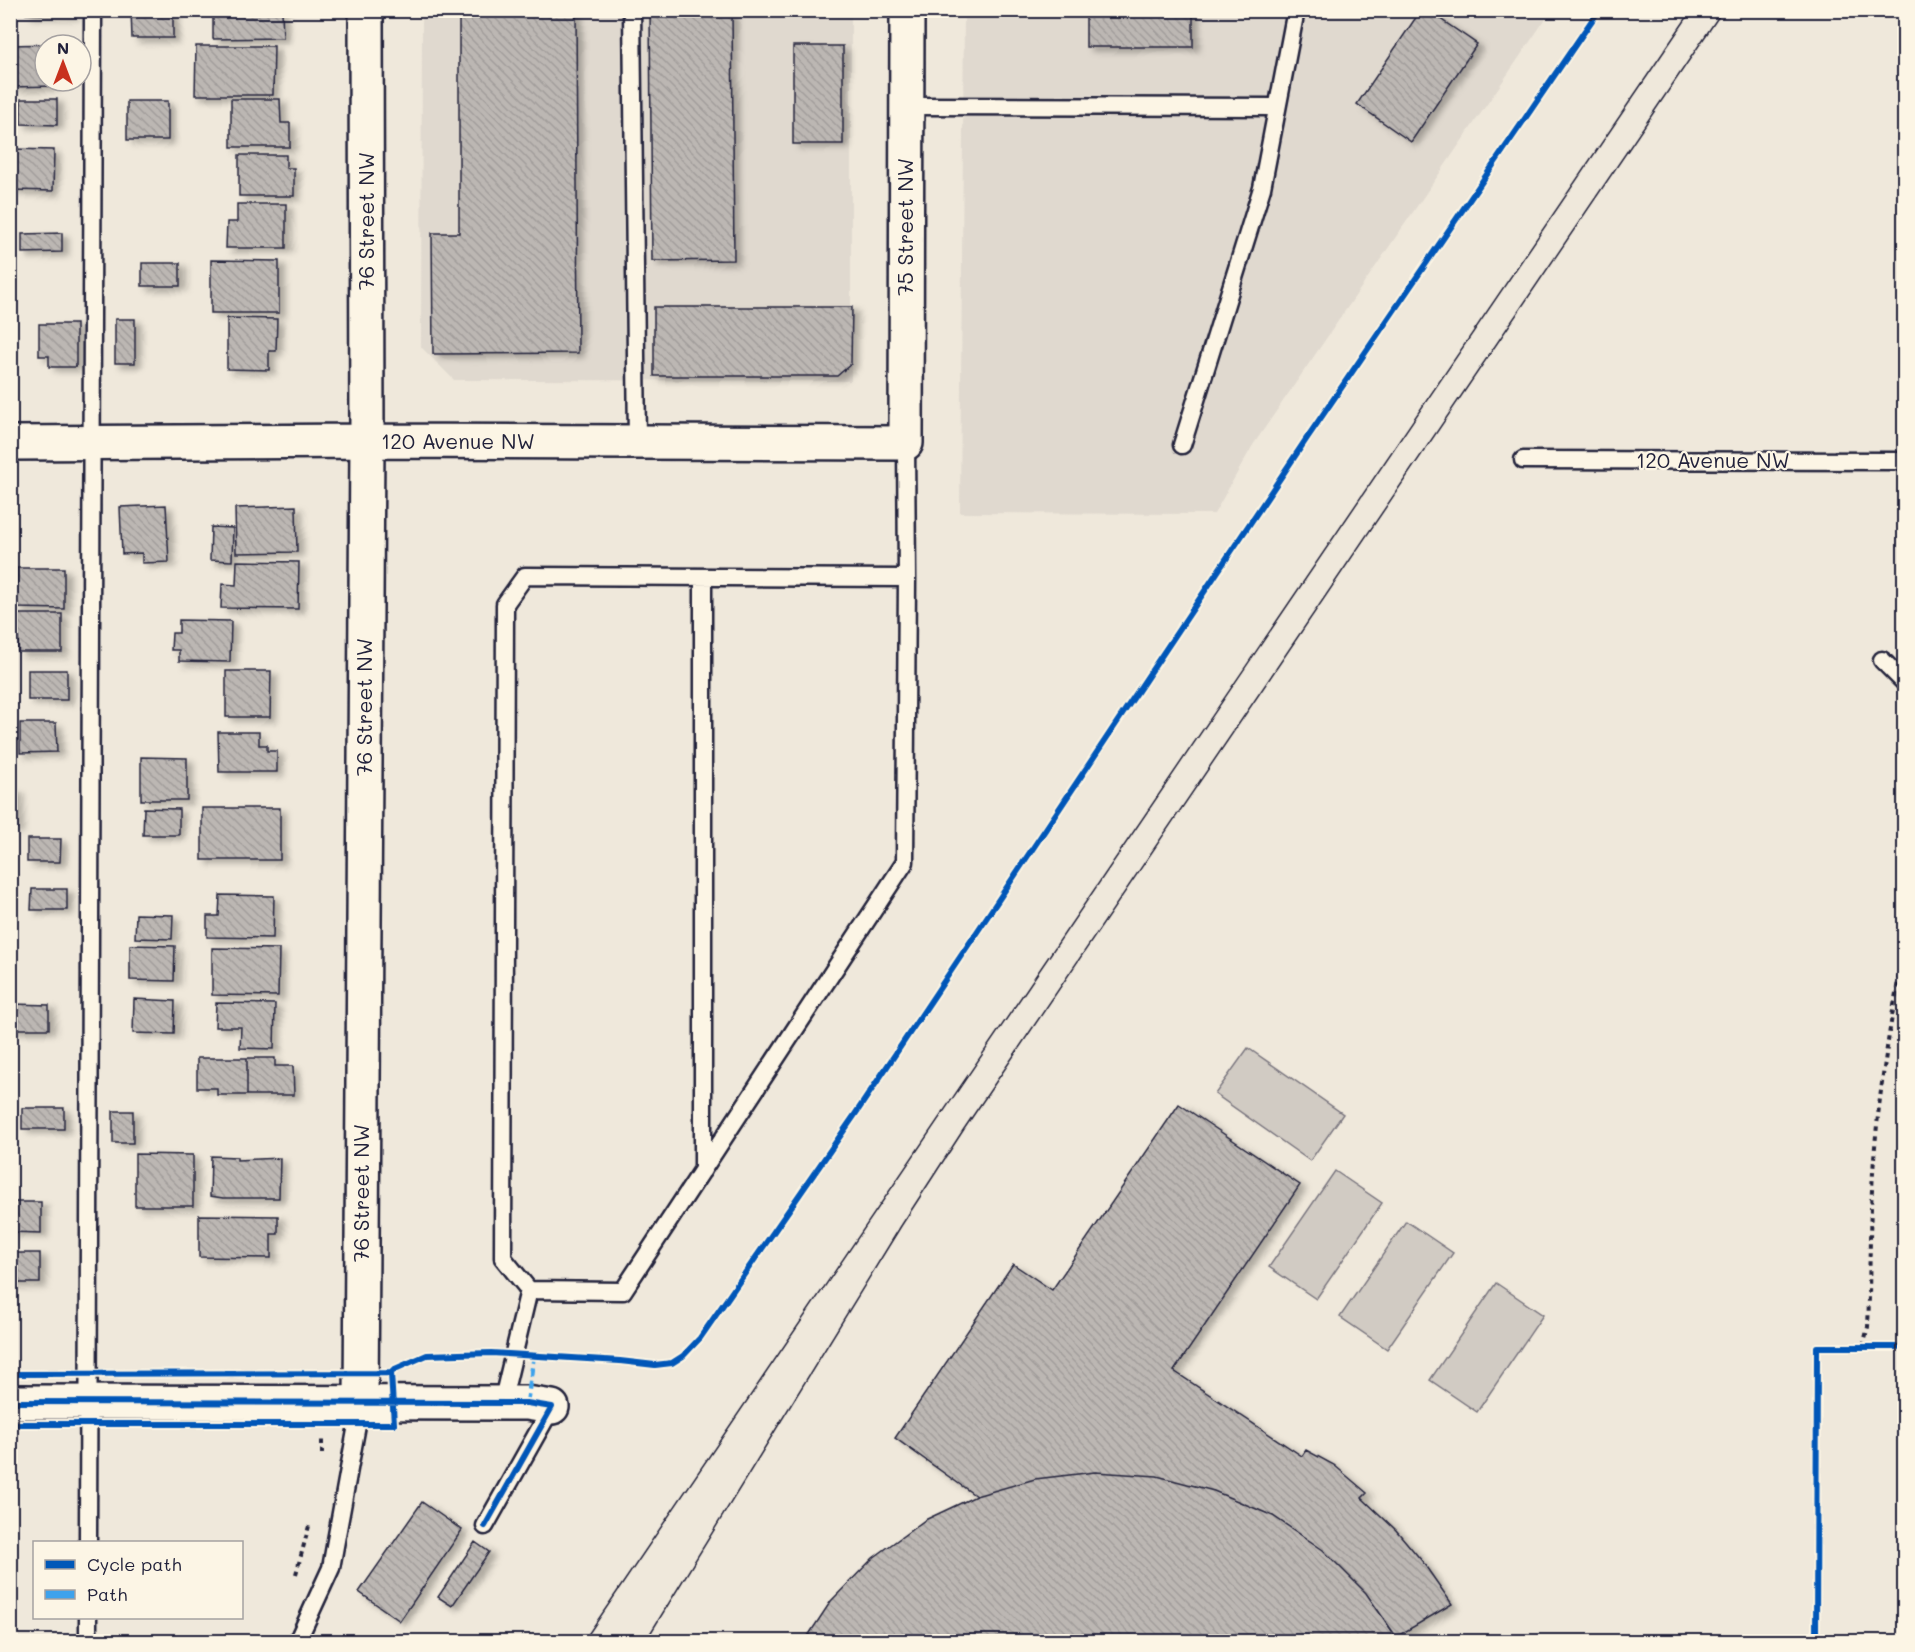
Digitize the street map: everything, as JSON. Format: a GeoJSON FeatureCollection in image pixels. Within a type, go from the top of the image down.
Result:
{"type":"FeatureCollection","features":[{"type":"Feature","properties":{"kind":"street","name":"76 Street NW"},"geometry":{"type":"LineString","coordinates":[[361,1403],[367,441],[366,10]]}},
{"type":"Feature","properties":{"kind":"street","name":"75 Street NW"},"geometry":{"type":"LineString","coordinates":[[906,443],[907,10]]}},
{"type":"Feature","properties":{"kind":"street","name":"120 Avenue NW"},"geometry":{"type":"LineString","coordinates":[[10,444],[367,441],[906,443]]}},
{"type":"Feature","properties":{"kind":"street"},"geometry":{"type":"LineString","coordinates":[[10,1402],[322,1413],[361,1403],[526,1403],[552,1407]]}},
{"type":"Feature","properties":{"kind":"lane"},"geometry":{"type":"LineString","coordinates":[[88,1541],[93,10]]}},
{"type":"Feature","properties":{"kind":"lane"},"geometry":{"type":"LineString","coordinates":[[633,10],[637,442]]}},
{"type":"Feature","properties":{"kind":"lane"},"geometry":{"type":"LineString","coordinates":[[1182,445],[1262,188],[1296,10]]}},
{"type":"Feature","properties":{"kind":"lane"},"geometry":{"type":"LineString","coordinates":[[907,106],[1277,107]]}},
{"type":"Feature","properties":{"kind":"lane"},"geometry":{"type":"LineString","coordinates":[[906,443],[907,578],[905,862],[622,1291],[529,1290],[502,1258],[505,604],[525,576],[907,578]]}},
{"type":"Feature","properties":{"kind":"lane","name":"120 Avenue NW"},"geometry":{"type":"LineString","coordinates":[[1523,460],[1902,461]]}},
{"type":"Feature","properties":{"kind":"lane"},"geometry":{"type":"LineString","coordinates":[[703,577],[703,1170]]}},
{"type":"Feature","properties":{"kind":"lane"},"geometry":{"type":"LineString","coordinates":[[1882,660],[1905,681]]}},
{"type":"Feature","properties":{"kind":"lane"},"geometry":{"type":"LineString","coordinates":[[502,1403],[529,1290]]}},
{"type":"Feature","properties":{"kind":"lane"},"geometry":{"type":"LineString","coordinates":[[297,1641],[331,1568],[361,1403]]}},
{"type":"Feature","properties":{"kind":"lane"},"geometry":{"type":"LineString","coordinates":[[485,1526],[552,1407]]}},
{"type":"Feature","properties":{"kind":"lane"},"geometry":{"type":"LineString","coordinates":[[88,1619],[88,1641]]}},
{"type":"Feature","properties":{"kind":"path"},"geometry":{"type":"LineString","coordinates":[[1873,1346],[1863,1346],[1868,1327],[1872,1191],[1877,1128],[1892,1015],[1905,949]]}},
{"type":"Feature","properties":{"kind":"path"},"geometry":{"type":"LineString","coordinates":[[322,1413],[322,1465]]}},
{"type":"Feature","properties":{"kind":"path"},"geometry":{"type":"LineString","coordinates":[[296,1575],[309,1523]]}},
{"type":"Feature","properties":{"kind":"shaded area"},"geometry":{"type":"Polygon","coordinates":[[[422,11],[851,11],[851,381],[454,380],[421,347],[422,11]]]}},
{"type":"Feature","properties":{"kind":"shaded area"},"geometry":{"type":"Polygon","coordinates":[[[964,11],[1551,11],[1253,445],[1214,514],[960,513],[964,11]]]}},
{"type":"Feature","properties":{"kind":"shaded area"},"geometry":{"type":"Polygon","coordinates":[[[1248,1048],[1343,1114],[1310,1161],[1215,1094],[1248,1048]]]}},
{"type":"Feature","properties":{"kind":"shaded area"},"geometry":{"type":"Polygon","coordinates":[[[1335,1171],[1382,1203],[1316,1299],[1269,1267],[1335,1171]]]}},
{"type":"Feature","properties":{"kind":"shaded area"},"geometry":{"type":"Polygon","coordinates":[[[1406,1221],[1453,1253],[1387,1349],[1340,1317],[1406,1221]]]}},
{"type":"Feature","properties":{"kind":"shaded area"},"geometry":{"type":"Polygon","coordinates":[[[1496,1283],[1543,1315],[1477,1412],[1430,1380],[1496,1283]]]}},
{"type":"Feature","properties":{"kind":"building"},"geometry":{"type":"Polygon","coordinates":[[[26,10],[73,10],[73,15],[26,14],[26,10]]]}},
{"type":"Feature","properties":{"kind":"building"},"geometry":{"type":"Polygon","coordinates":[[[131,10],[173,10],[173,38],[132,38],[131,10]]]}},
{"type":"Feature","properties":{"kind":"building"},"geometry":{"type":"Polygon","coordinates":[[[213,10],[282,10],[283,38],[213,39],[213,10]]]}},
{"type":"Feature","properties":{"kind":"building"},"geometry":{"type":"Polygon","coordinates":[[[459,10],[576,10],[578,353],[433,354],[432,233],[459,233],[459,10]]]}},
{"type":"Feature","properties":{"kind":"building"},"geometry":{"type":"Polygon","coordinates":[[[650,10],[732,10],[734,260],[652,261],[650,10]]]}},
{"type":"Feature","properties":{"kind":"building"},"geometry":{"type":"Polygon","coordinates":[[[1086,10],[1193,10],[1193,47],[1086,47],[1086,10]]]}},
{"type":"Feature","properties":{"kind":"building"},"geometry":{"type":"Polygon","coordinates":[[[1421,10],[1427,10],[1477,44],[1411,142],[1357,104],[1421,10]]]}},
{"type":"Feature","properties":{"kind":"building"},"geometry":{"type":"Polygon","coordinates":[[[33,44],[33,86],[12,87],[11,45],[33,44]]]}},
{"type":"Feature","properties":{"kind":"building"},"geometry":{"type":"Polygon","coordinates":[[[196,46],[274,46],[273,95],[195,95],[196,46]]]}},
{"type":"Feature","properties":{"kind":"building"},"geometry":{"type":"Polygon","coordinates":[[[793,46],[843,46],[843,144],[793,144],[793,46]]]}},
{"type":"Feature","properties":{"kind":"building"},"geometry":{"type":"Polygon","coordinates":[[[21,99],[57,99],[57,125],[21,124],[21,99]]]}},
{"type":"Feature","properties":{"kind":"building"},"geometry":{"type":"Polygon","coordinates":[[[231,99],[280,99],[281,123],[290,123],[290,147],[231,147],[231,99]]]}},
{"type":"Feature","properties":{"kind":"building"},"geometry":{"type":"Polygon","coordinates":[[[127,101],[168,101],[168,140],[127,140],[127,101]]]}},
{"type":"Feature","properties":{"kind":"building"},"geometry":{"type":"Polygon","coordinates":[[[12,149],[54,150],[53,191],[11,190],[12,149]]]}},
{"type":"Feature","properties":{"kind":"building"},"geometry":{"type":"Polygon","coordinates":[[[239,155],[286,155],[286,168],[294,168],[294,196],[239,196],[239,155]]]}},
{"type":"Feature","properties":{"kind":"building"},"geometry":{"type":"Polygon","coordinates":[[[237,204],[286,204],[286,248],[226,248],[227,222],[237,222],[237,204]]]}},
{"type":"Feature","properties":{"kind":"building"},"geometry":{"type":"Polygon","coordinates":[[[62,233],[62,252],[22,253],[22,234],[62,233]]]}},
{"type":"Feature","properties":{"kind":"building"},"geometry":{"type":"Polygon","coordinates":[[[211,260],[279,261],[279,313],[211,313],[211,260]]]}},
{"type":"Feature","properties":{"kind":"building"},"geometry":{"type":"Polygon","coordinates":[[[142,263],[180,263],[180,286],[142,286],[142,263]]]}},
{"type":"Feature","properties":{"kind":"building"},"geometry":{"type":"Polygon","coordinates":[[[654,307],[852,307],[851,364],[837,376],[654,376],[654,307]]]}},
{"type":"Feature","properties":{"kind":"building"},"geometry":{"type":"Polygon","coordinates":[[[227,318],[277,319],[276,351],[269,351],[269,370],[227,369],[227,318]]]}},
{"type":"Feature","properties":{"kind":"building"},"geometry":{"type":"Polygon","coordinates":[[[115,319],[135,319],[135,363],[115,363],[115,319]]]}},
{"type":"Feature","properties":{"kind":"building"},"geometry":{"type":"Polygon","coordinates":[[[39,324],[76,324],[76,367],[49,367],[49,356],[39,356],[39,324]]]}},
{"type":"Feature","properties":{"kind":"building"},"geometry":{"type":"Polygon","coordinates":[[[166,505],[169,562],[142,563],[142,553],[122,554],[120,507],[166,505]]]}},
{"type":"Feature","properties":{"kind":"building"},"geometry":{"type":"Polygon","coordinates":[[[296,506],[297,552],[236,553],[235,508],[296,506]]]}},
{"type":"Feature","properties":{"kind":"building"},"geometry":{"type":"Polygon","coordinates":[[[211,527],[233,528],[232,561],[210,560],[211,527]]]}},
{"type":"Feature","properties":{"kind":"building"},"geometry":{"type":"Polygon","coordinates":[[[237,561],[299,562],[298,609],[221,608],[222,584],[236,585],[237,561]]]}},
{"type":"Feature","properties":{"kind":"building"},"geometry":{"type":"Polygon","coordinates":[[[17,568],[64,568],[64,609],[17,608],[17,568]]]}},
{"type":"Feature","properties":{"kind":"building"},"geometry":{"type":"Polygon","coordinates":[[[18,614],[62,614],[62,652],[18,652],[18,614]]]}},
{"type":"Feature","properties":{"kind":"building"},"geometry":{"type":"Polygon","coordinates":[[[179,620],[231,621],[230,662],[179,661],[179,650],[171,650],[172,633],[179,633],[179,620]]]}},
{"type":"Feature","properties":{"kind":"building"},"geometry":{"type":"Polygon","coordinates":[[[28,670],[67,670],[67,700],[28,700],[28,670]]]}},
{"type":"Feature","properties":{"kind":"building"},"geometry":{"type":"Polygon","coordinates":[[[226,671],[271,671],[270,717],[226,717],[226,671]]]}},
{"type":"Feature","properties":{"kind":"building"},"geometry":{"type":"Polygon","coordinates":[[[20,723],[56,723],[57,752],[20,753],[20,723]]]}},
{"type":"Feature","properties":{"kind":"building"},"geometry":{"type":"Polygon","coordinates":[[[218,732],[259,732],[259,745],[267,745],[267,751],[277,751],[277,772],[219,772],[218,732]]]}},
{"type":"Feature","properties":{"kind":"building"},"geometry":{"type":"Polygon","coordinates":[[[141,757],[187,758],[187,800],[141,800],[141,757]]]}},
{"type":"Feature","properties":{"kind":"building"},"geometry":{"type":"Polygon","coordinates":[[[10,790],[17,790],[17,828],[10,828],[10,790]]]}},
{"type":"Feature","properties":{"kind":"building"},"geometry":{"type":"Polygon","coordinates":[[[144,808],[179,809],[179,835],[143,835],[144,808]]]}},
{"type":"Feature","properties":{"kind":"building"},"geometry":{"type":"Polygon","coordinates":[[[202,808],[280,808],[280,860],[202,860],[202,808]]]}},
{"type":"Feature","properties":{"kind":"building"},"geometry":{"type":"Polygon","coordinates":[[[27,839],[61,839],[60,862],[27,862],[27,839]]]}},
{"type":"Feature","properties":{"kind":"building"},"geometry":{"type":"Polygon","coordinates":[[[32,889],[67,889],[67,910],[31,910],[32,889]]]}},
{"type":"Feature","properties":{"kind":"building"},"geometry":{"type":"Polygon","coordinates":[[[220,895],[274,896],[273,938],[207,937],[207,916],[219,916],[220,895]]]}},
{"type":"Feature","properties":{"kind":"building"},"geometry":{"type":"Polygon","coordinates":[[[136,914],[173,915],[172,939],[135,938],[136,914]]]}},
{"type":"Feature","properties":{"kind":"building"},"geometry":{"type":"Polygon","coordinates":[[[130,945],[175,946],[174,981],[130,980],[130,945]]]}},
{"type":"Feature","properties":{"kind":"building"},"geometry":{"type":"Polygon","coordinates":[[[212,948],[279,949],[278,996],[212,995],[212,948]]]}},
{"type":"Feature","properties":{"kind":"building"},"geometry":{"type":"Polygon","coordinates":[[[134,999],[175,1001],[174,1034],[133,1033],[134,999]]]}},
{"type":"Feature","properties":{"kind":"building"},"geometry":{"type":"Polygon","coordinates":[[[216,1003],[275,1004],[274,1049],[240,1048],[241,1027],[215,1027],[216,1003]]]}},
{"type":"Feature","properties":{"kind":"building"},"geometry":{"type":"Polygon","coordinates":[[[12,1004],[49,1005],[49,1029],[11,1029],[12,1004]]]}},
{"type":"Feature","properties":{"kind":"building"},"geometry":{"type":"Polygon","coordinates":[[[197,1058],[247,1058],[247,1095],[217,1095],[217,1088],[197,1088],[197,1058]]]}},
{"type":"Feature","properties":{"kind":"building"},"geometry":{"type":"Polygon","coordinates":[[[247,1058],[275,1058],[275,1066],[293,1066],[294,1095],[247,1095],[247,1058]]]}},
{"type":"Feature","properties":{"kind":"building"},"geometry":{"type":"Polygon","coordinates":[[[1179,1104],[1300,1185],[1174,1371],[1302,1456],[1306,1450],[1334,1465],[1367,1493],[1362,1498],[1396,1530],[1422,1561],[1452,1604],[1396,1637],[1366,1593],[1323,1550],[1273,1516],[1214,1491],[1157,1476],[1095,1472],[1035,1479],[976,1496],[895,1438],[1013,1264],[1052,1290],[1179,1104]]]}},
{"type":"Feature","properties":{"kind":"building"},"geometry":{"type":"Polygon","coordinates":[[[22,1108],[64,1108],[64,1129],[22,1129],[22,1108]]]}},
{"type":"Feature","properties":{"kind":"building"},"geometry":{"type":"Polygon","coordinates":[[[113,1111],[133,1111],[133,1143],[113,1143],[113,1111]]]}},
{"type":"Feature","properties":{"kind":"building"},"geometry":{"type":"Polygon","coordinates":[[[135,1154],[193,1155],[193,1206],[135,1206],[135,1154]]]}},
{"type":"Feature","properties":{"kind":"building"},"geometry":{"type":"Polygon","coordinates":[[[211,1156],[237,1157],[237,1160],[280,1158],[279,1198],[210,1196],[211,1156]]]}},
{"type":"Feature","properties":{"kind":"building"},"geometry":{"type":"Polygon","coordinates":[[[10,1202],[41,1202],[41,1233],[10,1232],[10,1202]]]}},
{"type":"Feature","properties":{"kind":"building"},"geometry":{"type":"Polygon","coordinates":[[[199,1215],[278,1216],[278,1234],[271,1234],[271,1258],[199,1257],[199,1215]]]}},
{"type":"Feature","properties":{"kind":"building"},"geometry":{"type":"Polygon","coordinates":[[[10,1253],[40,1253],[40,1283],[10,1283],[10,1253]]]}},
{"type":"Feature","properties":{"kind":"building"},"geometry":{"type":"Polygon","coordinates":[[[1095,1472],[1157,1476],[1214,1491],[1273,1516],[1323,1550],[1366,1593],[1400,1642],[804,1642],[831,1601],[873,1558],[925,1520],[976,1496],[1035,1479],[1095,1472]]]}},
{"type":"Feature","properties":{"kind":"building"},"geometry":{"type":"Polygon","coordinates":[[[422,1502],[462,1530],[400,1621],[359,1592],[422,1502]]]}},
{"type":"Feature","properties":{"kind":"building"},"geometry":{"type":"Polygon","coordinates":[[[475,1542],[489,1552],[452,1606],[438,1597],[475,1542]]]}},
{"type":"Feature","properties":{"kind":"tram line"},"geometry":{"type":"LineString","coordinates":[[583,1642],[1692,10]]}},
{"type":"Feature","properties":{"kind":"tram line"},"geometry":{"type":"LineString","coordinates":[[645,1642],[901,1226],[964,1129],[1723,10]]}},
{"type":"Feature","properties":{"kind":"marked path"},"geometry":{"type":"LineString","coordinates":[[527,1403],[534,1355]]}},
{"type":"Feature","properties":{"kind":"cycle path"},"geometry":{"type":"LineString","coordinates":[[10,1424],[394,1424],[391,1373],[427,1355],[491,1353],[655,1365],[672,1363],[683,1356],[700,1338],[854,1116],[1307,438],[1599,10]]}},
{"type":"Feature","properties":{"kind":"cycle path"},"geometry":{"type":"LineString","coordinates":[[1816,1642],[1817,1347],[1904,1347]]}},
{"type":"Feature","properties":{"kind":"cycle path"},"geometry":{"type":"LineString","coordinates":[[10,1374],[391,1373]]}},
{"type":"Feature","properties":{"kind":"cycle path"},"geometry":{"type":"LineString","coordinates":[[10,1402],[527,1403],[552,1407],[485,1526]]}}]}
